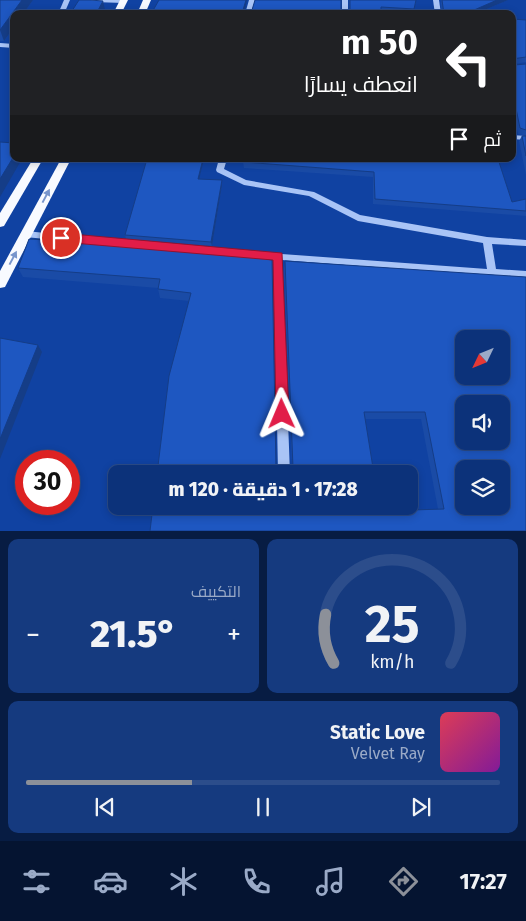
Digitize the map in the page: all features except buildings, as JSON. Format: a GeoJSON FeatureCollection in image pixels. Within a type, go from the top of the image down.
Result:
{"type":"FeatureCollection","features":[{"type":"Feature","properties":{"kind":"main road"},"geometry":{"type":"LineString","coordinates":[[0,223],[36,162]]}},
{"type":"Feature","properties":{"kind":"main road"},"geometry":{"type":"LineString","coordinates":[[0,283],[64,162]]}},
{"type":"Feature","properties":{"kind":"street"},"geometry":{"type":"LineString","coordinates":[[93,0],[124,0]]}},
{"type":"Feature","properties":{"kind":"street"},"geometry":{"type":"LineString","coordinates":[[222,162],[220,170],[232,178],[254,184],[303,191],[358,218],[487,240],[526,243]]}},
{"type":"Feature","properties":{"kind":"street"},"geometry":{"type":"LineString","coordinates":[[26,234],[140,246]]}},
{"type":"Feature","properties":{"kind":"street"},"geometry":{"type":"LineString","coordinates":[[487,240],[492,272]]}},
{"type":"Feature","properties":{"kind":"street"},"geometry":{"type":"LineString","coordinates":[[189,250],[526,276]]}},
{"type":"Feature","properties":{"kind":"street"},"geometry":{"type":"LineString","coordinates":[[278,256],[284,465]]}},
{"type":"Feature","properties":{"kind":"route"},"geometry":{"type":"LineString","coordinates":[[61,238],[278,256],[282,414]]}}]}
